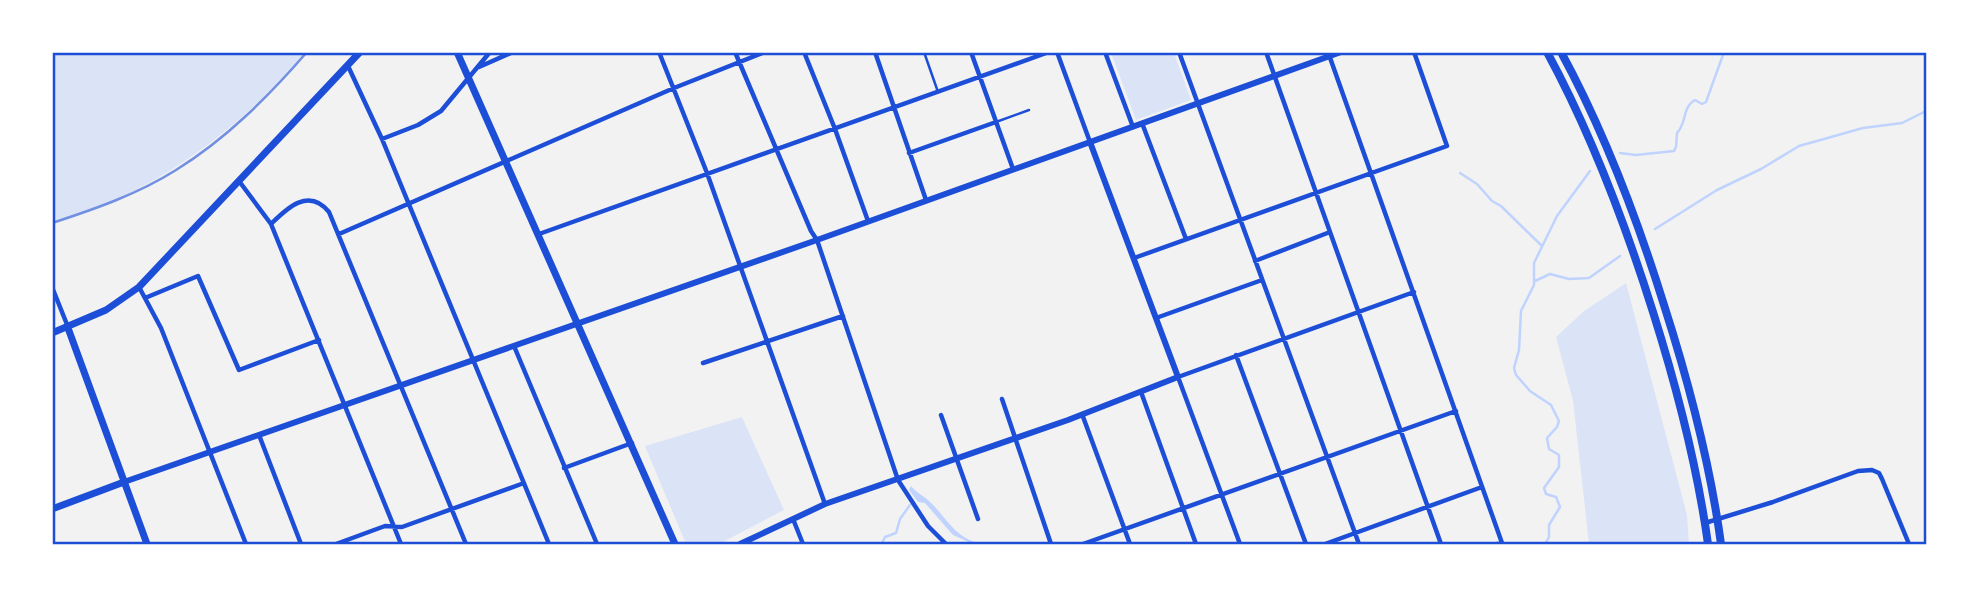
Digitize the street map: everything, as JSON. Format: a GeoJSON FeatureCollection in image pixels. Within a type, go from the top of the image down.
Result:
{"type":"FeatureCollection","features":[{"type":"Feature","properties":{"kind":"highway"},"geometry":{"type":"LineString","coordinates":[[1547,52],[1588,134],[1630,238],[1673,376],[1708,544]]}},
{"type":"Feature","properties":{"kind":"highway"},"geometry":{"type":"LineString","coordinates":[[1561,52],[1602,136],[1641,233],[1679,354],[1700,435],[1721,544]]}},
{"type":"Feature","properties":{"kind":"main road"},"geometry":{"type":"LineString","coordinates":[[52,333],[106,310],[139,287],[360,52]]}},
{"type":"Feature","properties":{"kind":"main road"},"geometry":{"type":"LineString","coordinates":[[457,52],[676,544]]}},
{"type":"Feature","properties":{"kind":"main road"},"geometry":{"type":"LineString","coordinates":[[68,328],[147,544]]}},
{"type":"Feature","properties":{"kind":"main road"},"geometry":{"type":"LineString","coordinates":[[52,509],[124,482]]}},
{"type":"Feature","properties":{"kind":"street"},"geometry":{"type":"LineString","coordinates":[[382,139],[418,125],[442,111],[490,52]]}},
{"type":"Feature","properties":{"kind":"street"},"geometry":{"type":"LineString","coordinates":[[478,68],[513,52]]}},
{"type":"Feature","properties":{"kind":"street"},"geometry":{"type":"LineString","coordinates":[[659,52],[707,173],[825,504]]}},
{"type":"Feature","properties":{"kind":"street"},"geometry":{"type":"LineString","coordinates":[[735,52],[817,240],[898,480],[928,526],[946,544]]}},
{"type":"Feature","properties":{"kind":"street"},"geometry":{"type":"LineString","coordinates":[[339,234],[674,88],[765,52]]}},
{"type":"Feature","properties":{"kind":"street"},"geometry":{"type":"LineString","coordinates":[[804,52],[868,221]]}},
{"type":"Feature","properties":{"kind":"street"},"geometry":{"type":"LineString","coordinates":[[875,52],[926,200]]}},
{"type":"Feature","properties":{"kind":"street"},"geometry":{"type":"LineString","coordinates":[[971,52],[1013,169]]}},
{"type":"Feature","properties":{"kind":"street"},"geometry":{"type":"LineString","coordinates":[[539,234],[1049,52]]}},
{"type":"Feature","properties":{"kind":"street"},"geometry":{"type":"LineString","coordinates":[[1057,52],[1240,544]]}},
{"type":"Feature","properties":{"kind":"street"},"geometry":{"type":"LineString","coordinates":[[1105,52],[1133,127]]}},
{"type":"Feature","properties":{"kind":"street"},"geometry":{"type":"LineString","coordinates":[[1180,52],[1359,544]]}},
{"type":"Feature","properties":{"kind":"street"},"geometry":{"type":"LineString","coordinates":[[1266,52],[1441,544]]}},
{"type":"Feature","properties":{"kind":"street"},"geometry":{"type":"LineString","coordinates":[[124,482],[817,240],[1341,52]]}},
{"type":"Feature","properties":{"kind":"street"},"geometry":{"type":"LineString","coordinates":[[1134,258],[1447,146],[1414,52]]}},
{"type":"Feature","properties":{"kind":"street"},"geometry":{"type":"LineString","coordinates":[[1328,55],[1456,411],[1500,543]]}},
{"type":"Feature","properties":{"kind":"street"},"geometry":{"type":"LineString","coordinates":[[348,66],[382,139],[549,544]]}},
{"type":"Feature","properties":{"kind":"street"},"geometry":{"type":"LineString","coordinates":[[909,153],[996,122]]}},
{"type":"Feature","properties":{"kind":"street"},"geometry":{"type":"LineString","coordinates":[[1142,123],[1186,239]]}},
{"type":"Feature","properties":{"kind":"street"},"geometry":{"type":"LineString","coordinates":[[239,180],[271,224],[401,544]]}},
{"type":"Feature","properties":{"kind":"street"},"geometry":{"type":"LineString","coordinates":[[271,224],[289,206],[298,202],[308,200],[324,207],[328,212],[466,544]]}},
{"type":"Feature","properties":{"kind":"street"},"geometry":{"type":"LineString","coordinates":[[1255,261],[1330,232]]}},
{"type":"Feature","properties":{"kind":"street"},"geometry":{"type":"LineString","coordinates":[[145,298],[198,276],[239,370],[319,340]]}},
{"type":"Feature","properties":{"kind":"street"},"geometry":{"type":"LineString","coordinates":[[1156,318],[1262,280]]}},
{"type":"Feature","properties":{"kind":"street"},"geometry":{"type":"LineString","coordinates":[[139,287],[162,328],[246,544]]}},
{"type":"Feature","properties":{"kind":"street"},"geometry":{"type":"LineString","coordinates":[[52,288],[68,328]]}},
{"type":"Feature","properties":{"kind":"street"},"geometry":{"type":"LineString","coordinates":[[740,544],[825,504],[1015,439],[1236,355],[1414,292]]}},
{"type":"Feature","properties":{"kind":"street"},"geometry":{"type":"LineString","coordinates":[[704,363],[843,316]]}},
{"type":"Feature","properties":{"kind":"street"},"geometry":{"type":"LineString","coordinates":[[514,346],[597,544]]}},
{"type":"Feature","properties":{"kind":"street"},"geometry":{"type":"LineString","coordinates":[[1236,355],[1306,544]]}},
{"type":"Feature","properties":{"kind":"street"},"geometry":{"type":"LineString","coordinates":[[1141,392],[1196,544]]}},
{"type":"Feature","properties":{"kind":"street"},"geometry":{"type":"LineString","coordinates":[[1002,399],[1051,544]]}},
{"type":"Feature","properties":{"kind":"street"},"geometry":{"type":"LineString","coordinates":[[1083,544],[1456,411]]}},
{"type":"Feature","properties":{"kind":"street"},"geometry":{"type":"LineString","coordinates":[[1082,414],[1130,544]]}},
{"type":"Feature","properties":{"kind":"street"},"geometry":{"type":"LineString","coordinates":[[941,415],[978,519]]}},
{"type":"Feature","properties":{"kind":"street"},"geometry":{"type":"LineString","coordinates":[[259,435],[301,544]]}},
{"type":"Feature","properties":{"kind":"street"},"geometry":{"type":"LineString","coordinates":[[564,468],[632,443]]}},
{"type":"Feature","properties":{"kind":"street"},"geometry":{"type":"LineString","coordinates":[[1705,523],[1848,474],[1872,470],[1879,473],[1909,544]]}},
{"type":"Feature","properties":{"kind":"street"},"geometry":{"type":"LineString","coordinates":[[336,544],[385,526],[402,527],[524,483]]}},
{"type":"Feature","properties":{"kind":"street"},"geometry":{"type":"LineString","coordinates":[[1325,544],[1482,487]]}},
{"type":"Feature","properties":{"kind":"street"},"geometry":{"type":"LineString","coordinates":[[792,518],[803,544]]}},
{"type":"Feature","properties":{"kind":"lane"},"geometry":{"type":"LineString","coordinates":[[924,52],[938,92]]}},
{"type":"Feature","properties":{"kind":"lane"},"geometry":{"type":"LineString","coordinates":[[996,122],[1029,110]]}},
{"type":"Feature","properties":{"kind":"shaded area"},"geometry":{"type":"Polygon","coordinates":[[[52,53],[306,53],[262,99],[188,159],[104,205],[53,221],[52,53]]]}},
{"type":"Feature","properties":{"kind":"shaded area"},"geometry":{"type":"Polygon","coordinates":[[[1111,53],[1174,53],[1191,100],[1136,120],[1111,53]]]}},
{"type":"Feature","properties":{"kind":"shaded area"},"geometry":{"type":"Polygon","coordinates":[[[1626,283],[1687,515],[1689,544],[1589,544],[1573,401],[1556,337],[1584,311],[1626,283]]]}},
{"type":"Feature","properties":{"kind":"shaded area"},"geometry":{"type":"Polygon","coordinates":[[[742,417],[784,510],[719,544],[686,544],[645,446],[742,417]]]}},
{"type":"Feature","properties":{"kind":"water"},"geometry":{"type":"Polygon","coordinates":[[[911,486],[958,532],[983,544],[973,544],[953,535],[925,503],[918,502],[909,490],[911,486]]]}},
{"type":"Feature","properties":{"kind":"waterway"},"geometry":{"type":"LineString","coordinates":[[1620,153],[1636,155],[1674,151],[1677,133],[1688,107],[1695,100],[1702,104],[1706,102],[1724,52]]}},
{"type":"Feature","properties":{"kind":"waterway"},"geometry":{"type":"LineString","coordinates":[[1655,229],[1717,190],[1761,169],[1799,146],[1863,128],[1902,123],[1926,111]]}},
{"type":"Feature","properties":{"kind":"waterway"},"geometry":{"type":"LineString","coordinates":[[1545,544],[1549,537],[1549,525],[1560,507],[1556,497],[1546,494],[1544,488],[1559,467],[1559,455],[1549,449],[1547,438],[1559,421],[1551,405],[1530,391],[1516,375],[1514,368],[1519,350],[1521,311],[1534,285],[1534,263],[1557,216],[1590,171]]}},
{"type":"Feature","properties":{"kind":"waterway"},"geometry":{"type":"LineString","coordinates":[[1460,173],[1477,184],[1542,246]]}},
{"type":"Feature","properties":{"kind":"waterway"},"geometry":{"type":"LineString","coordinates":[[1535,281],[1550,274],[1569,279],[1589,278],[1620,256]]}},
{"type":"Feature","properties":{"kind":"waterway"},"geometry":{"type":"LineString","coordinates":[[882,543],[885,537],[896,533],[900,519],[910,505]]}},
{"type":"Feature","properties":{"kind":"railway"},"geometry":{"type":"LineString","coordinates":[[52,223],[131,194],[162,179],[194,158],[246,116],[307,52]]}}]}
